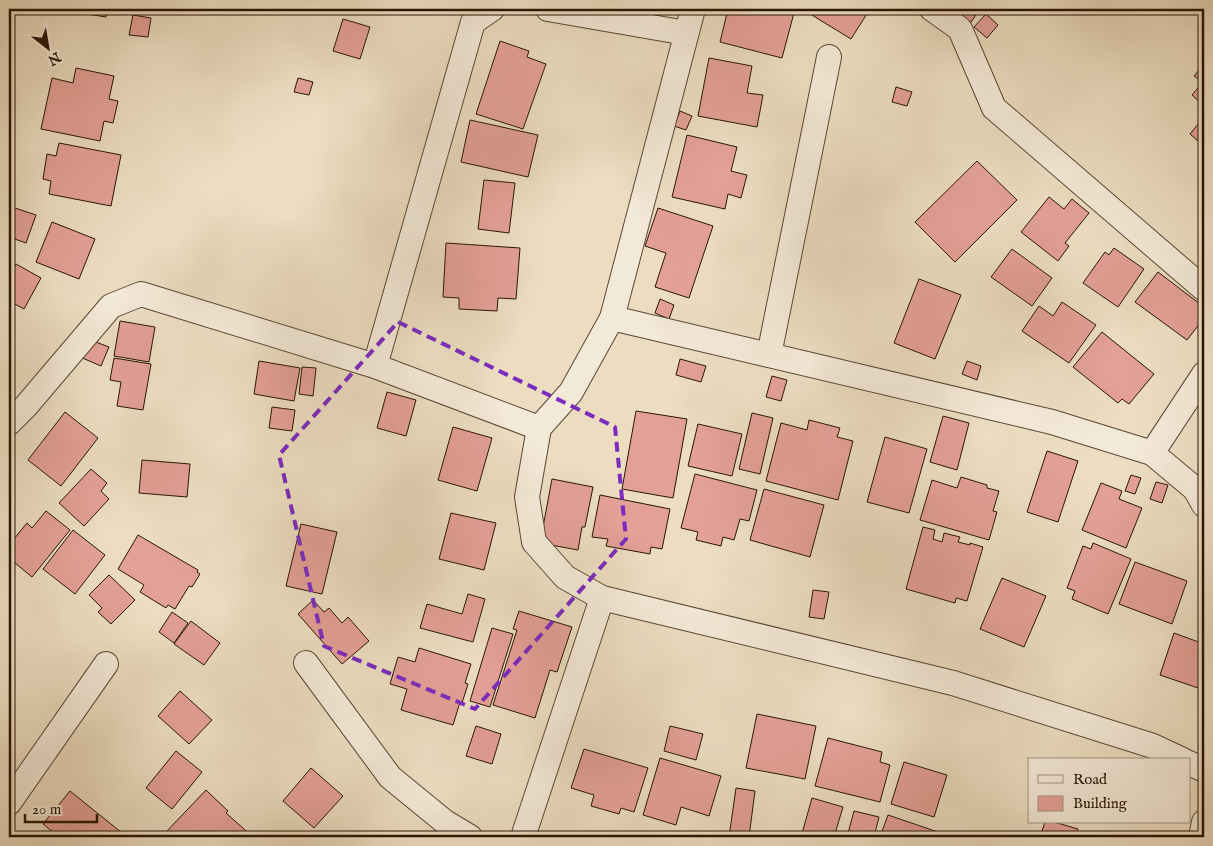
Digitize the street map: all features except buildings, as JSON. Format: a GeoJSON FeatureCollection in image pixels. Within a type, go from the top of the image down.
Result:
{"type":"FeatureCollection","features":[{"type":"Feature","properties":{"kind":"street"},"geometry":{"type":"LineString","coordinates":[[375,366],[473,22],[492,9]]}},
{"type":"Feature","properties":{"kind":"street"},"geometry":{"type":"LineString","coordinates":[[548,9],[686,33]]}},
{"type":"Feature","properties":{"kind":"street"},"geometry":{"type":"LineString","coordinates":[[693,9],[612,318],[572,392],[539,428],[527,497],[534,542],[565,577],[602,598],[953,683],[1153,746],[1178,758]]}},
{"type":"Feature","properties":{"kind":"street"},"geometry":{"type":"LineString","coordinates":[[932,9],[960,29],[994,108],[1204,289]]}},
{"type":"Feature","properties":{"kind":"street"},"geometry":{"type":"LineString","coordinates":[[769,355],[829,57]]}},
{"type":"Feature","properties":{"kind":"street"},"geometry":{"type":"LineString","coordinates":[[9,423],[26,406],[111,306],[141,294],[375,366],[539,428]]}},
{"type":"Feature","properties":{"kind":"street"},"geometry":{"type":"LineString","coordinates":[[612,318],[1052,422],[1152,453],[1195,489],[1204,505]]}},
{"type":"Feature","properties":{"kind":"street"},"geometry":{"type":"LineString","coordinates":[[1152,453],[1204,374]]}},
{"type":"Feature","properties":{"kind":"street"},"geometry":{"type":"LineString","coordinates":[[523,837],[602,598]]}},
{"type":"Feature","properties":{"kind":"street"},"geometry":{"type":"LineString","coordinates":[[306,663],[390,777],[445,822],[470,837]]}},
{"type":"Feature","properties":{"kind":"street"},"geometry":{"type":"LineString","coordinates":[[9,803],[106,664]]}},
{"type":"Feature","properties":{"kind":"street"},"geometry":{"type":"LineString","coordinates":[[1190,763],[1204,770]]}},
{"type":"Feature","properties":{"kind":"street"},"geometry":{"type":"LineString","coordinates":[[1202,837],[1204,822]]}},
{"type":"Feature","properties":{"kind":"highlighted area"},"geometry":{"type":"Polygon","coordinates":[[[398,322],[615,427],[626,539],[475,709],[324,646],[279,455],[398,322]]]}}]}
